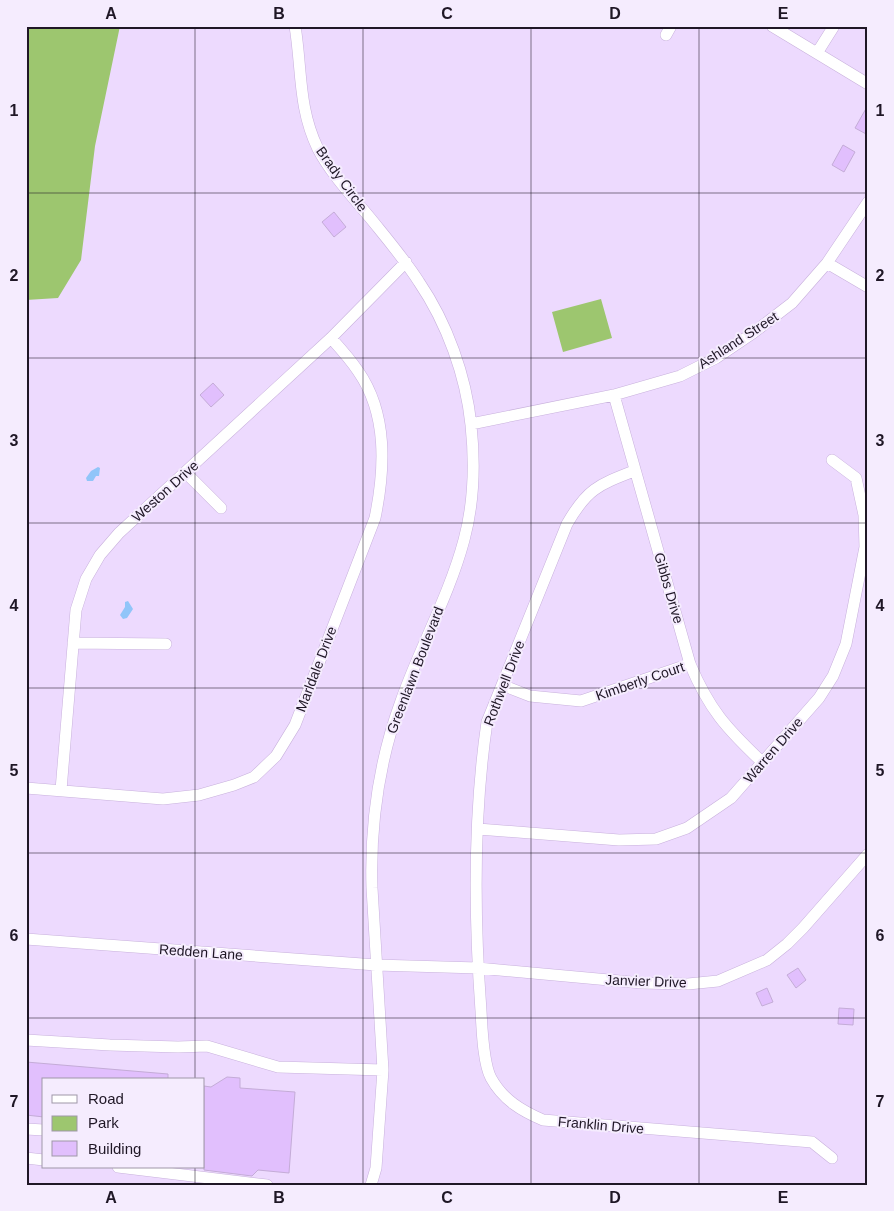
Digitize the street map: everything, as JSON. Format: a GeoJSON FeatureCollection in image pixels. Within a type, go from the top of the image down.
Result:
{"type":"FeatureCollection","features":[{"type":"Feature","properties":{"kind":"street","name":"Brady Circle"},"geometry":{"type":"LineString","coordinates":[[295,26],[300,88],[304,111],[319,150],[332,170],[406,262]]}},
{"type":"Feature","properties":{"kind":"street"},"geometry":{"type":"LineString","coordinates":[[772,26],[868,84]]}},
{"type":"Feature","properties":{"kind":"street"},"geometry":{"type":"LineString","coordinates":[[817,53],[834,26]]}},
{"type":"Feature","properties":{"kind":"street","name":"Ashland Street"},"geometry":{"type":"LineString","coordinates":[[471,424],[614,395],[680,376],[716,358],[754,334],[792,303],[827,263],[868,202]]}},
{"type":"Feature","properties":{"kind":"street","name":"Weston Drive"},"geometry":{"type":"LineString","coordinates":[[61,790],[76,610],[86,580],[100,555],[120,533],[332,338],[406,262]]}},
{"type":"Feature","properties":{"kind":"street","name":"Greenlawn Boulevard"},"geometry":{"type":"LineString","coordinates":[[371,1185],[376,1168],[383,1070],[371,860],[375,805],[385,753],[401,699],[464,541],[473,489],[471,424],[460,370],[432,303],[406,262]]}},
{"type":"Feature","properties":{"kind":"street"},"geometry":{"type":"LineString","coordinates":[[827,263],[868,287]]}},
{"type":"Feature","properties":{"kind":"street","name":"Marldale Drive"},"geometry":{"type":"LineString","coordinates":[[26,788],[163,799],[199,795],[254,777],[276,756],[295,725],[375,518],[381,488],[383,458],[380,426],[372,397],[359,372],[332,338]]}},
{"type":"Feature","properties":{"kind":"street","name":"Gibbs Drive"},"geometry":{"type":"LineString","coordinates":[[614,395],[690,664],[712,709],[762,762]]}},
{"type":"Feature","properties":{"kind":"street","name":"Warren Drive"},"geometry":{"type":"LineString","coordinates":[[478,829],[620,840],[656,838],[687,828],[731,798],[819,698],[833,676],[846,644],[865,548],[864,515],[856,478],[832,460]]}},
{"type":"Feature","properties":{"kind":"street","name":"Rothwell Drive"},"geometry":{"type":"LineString","coordinates":[[478,968],[476,853],[487,722],[567,524],[578,506],[592,490],[634,471]]}},
{"type":"Feature","properties":{"kind":"street"},"geometry":{"type":"LineString","coordinates":[[186,472],[221,508]]}},
{"type":"Feature","properties":{"kind":"street"},"geometry":{"type":"LineString","coordinates":[[73,644],[166,644]]}},
{"type":"Feature","properties":{"kind":"street","name":"Kimberly Court"},"geometry":{"type":"LineString","coordinates":[[502,685],[530,696],[581,701],[690,664]]}},
{"type":"Feature","properties":{"kind":"street","name":"Janvier Drive"},"geometry":{"type":"LineString","coordinates":[[376,965],[478,968],[642,983],[688,984],[718,981],[767,960],[787,944],[867,856]]}},
{"type":"Feature","properties":{"kind":"street","name":"Redden Lane"},"geometry":{"type":"LineString","coordinates":[[26,939],[376,965]]}},
{"type":"Feature","properties":{"kind":"street","name":"Franklin Drive"},"geometry":{"type":"LineString","coordinates":[[478,968],[484,1047],[490,1077],[504,1096],[521,1110],[543,1120],[812,1142],[832,1158]]}},
{"type":"Feature","properties":{"kind":"street"},"geometry":{"type":"LineString","coordinates":[[26,1040],[178,1047],[207,1046],[278,1067],[383,1070]]}},
{"type":"Feature","properties":{"kind":"street"},"geometry":{"type":"LineString","coordinates":[[26,1129],[42,1130]]}},
{"type":"Feature","properties":{"kind":"street"},"geometry":{"type":"LineString","coordinates":[[26,1158],[42,1160]]}},
{"type":"Feature","properties":{"kind":"street"},"geometry":{"type":"LineString","coordinates":[[125,1168],[267,1185]]}},
{"type":"Feature","properties":{"kind":"green space"},"geometry":{"type":"Polygon","coordinates":[[[26,26],[120,26],[95,146],[81,260],[58,298],[26,300],[26,26]]]}},
{"type":"Feature","properties":{"kind":"green space"},"geometry":{"type":"Polygon","coordinates":[[[601,299],[612,338],[563,352],[552,312],[601,299]]]}},
{"type":"Feature","properties":{"kind":"water"},"geometry":{"type":"Polygon","coordinates":[[[98,467],[100,468],[99,476],[96,476],[93,481],[87,481],[86,478],[91,471],[98,467]]]}},
{"type":"Feature","properties":{"kind":"water"},"geometry":{"type":"Polygon","coordinates":[[[128,601],[133,609],[127,618],[123,619],[120,615],[125,607],[125,602],[128,601]]]}},
{"type":"Feature","properties":{"kind":"building"},"geometry":{"type":"Polygon","coordinates":[[[868,105],[868,135],[855,128],[868,105]]]}},
{"type":"Feature","properties":{"kind":"building"},"geometry":{"type":"Polygon","coordinates":[[[843,145],[855,152],[844,172],[832,165],[843,145]]]}},
{"type":"Feature","properties":{"kind":"building"},"geometry":{"type":"Polygon","coordinates":[[[334,212],[346,227],[334,237],[322,222],[334,212]]]}},
{"type":"Feature","properties":{"kind":"building"},"geometry":{"type":"Polygon","coordinates":[[[213,383],[224,395],[211,407],[200,395],[213,383]]]}},
{"type":"Feature","properties":{"kind":"building"},"geometry":{"type":"Polygon","coordinates":[[[798,968],[806,980],[796,988],[787,975],[798,968]]]}},
{"type":"Feature","properties":{"kind":"building"},"geometry":{"type":"Polygon","coordinates":[[[767,988],[773,1002],[762,1006],[756,993],[767,988]]]}},
{"type":"Feature","properties":{"kind":"building"},"geometry":{"type":"Polygon","coordinates":[[[839,1008],[854,1009],[853,1025],[838,1024],[839,1008]]]}},
{"type":"Feature","properties":{"kind":"building"},"geometry":{"type":"Polygon","coordinates":[[[26,1062],[168,1074],[168,1078],[42,1078],[42,1117],[26,1115],[26,1062]]]}},
{"type":"Feature","properties":{"kind":"building"},"geometry":{"type":"Polygon","coordinates":[[[227,1077],[240,1078],[240,1088],[295,1092],[289,1173],[258,1170],[252,1176],[204,1170],[205,1086],[211,1087],[227,1077]]]}}]}
